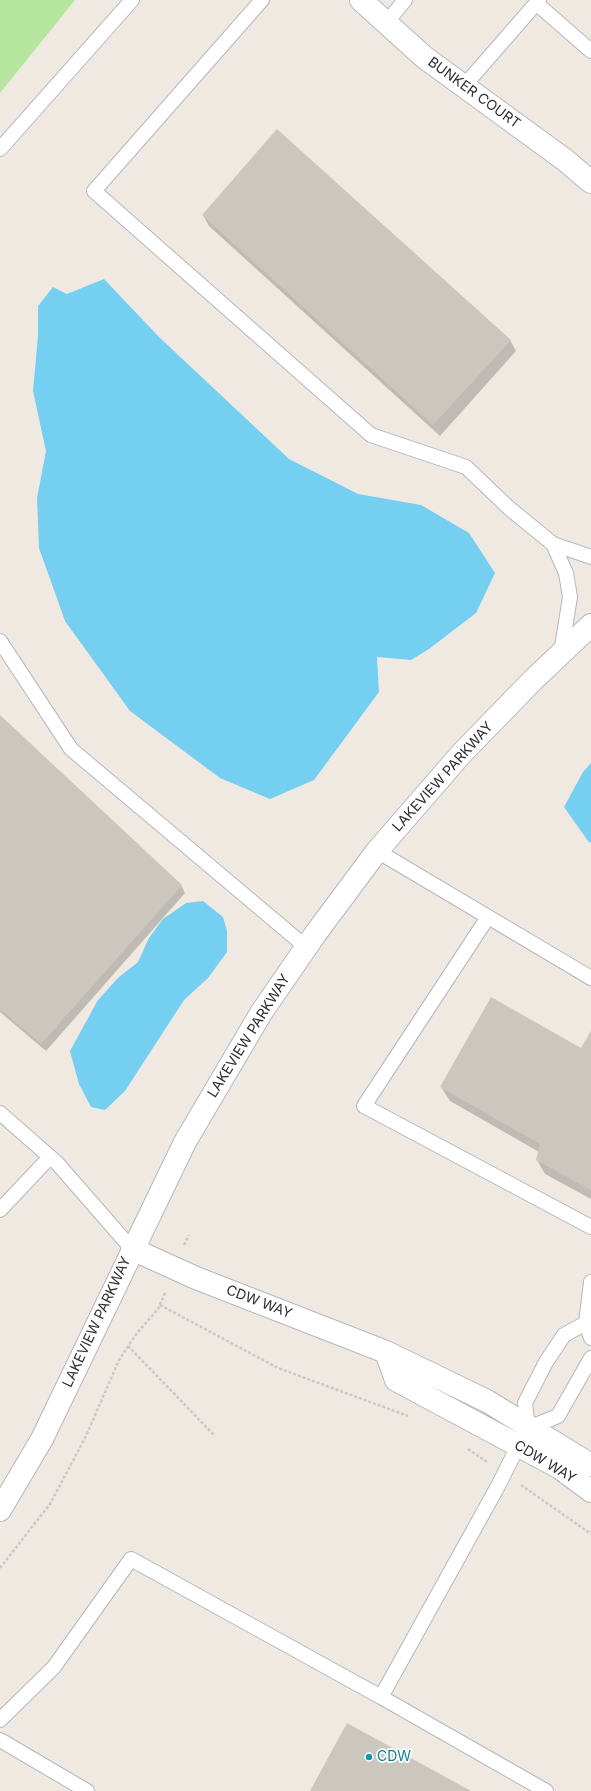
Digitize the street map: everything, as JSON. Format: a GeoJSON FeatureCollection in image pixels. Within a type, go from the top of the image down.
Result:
{"type":"FeatureCollection","features":[{"type":"Feature","properties":{"kind":"street","name":"BUNKER COURT"},"geometry":{"type":"LineString","coordinates":[[361,0],[424,57],[565,160],[591,182]]}},
{"type":"Feature","properties":{"kind":"street","name":"LAKEVIEW PARKWAY"},"geometry":{"type":"LineString","coordinates":[[0,1510],[42,1439],[132,1249],[185,1142],[261,1013],[306,947],[377,851],[462,753],[533,680],[591,625]]}},
{"type":"Feature","properties":{"kind":"street","name":"CDW WAY"},"geometry":{"type":"LineString","coordinates":[[132,1249],[196,1278],[386,1352],[487,1401],[523,1436],[560,1468],[591,1491]]}},
{"type":"Feature","properties":{"kind":"street","name":"CDW WAY"},"geometry":{"type":"LineString","coordinates":[[523,1436],[591,1465]]}},
{"type":"Feature","properties":{"kind":"lane"},"geometry":{"type":"LineString","coordinates":[[0,149],[132,0]]}},
{"type":"Feature","properties":{"kind":"lane"},"geometry":{"type":"LineString","coordinates":[[262,0],[94,191],[371,435],[466,468],[509,508],[553,544],[591,557]]}},
{"type":"Feature","properties":{"kind":"lane"},"geometry":{"type":"LineString","coordinates":[[386,23],[404,0]]}},
{"type":"Feature","properties":{"kind":"lane"},"geometry":{"type":"LineString","coordinates":[[464,86],[537,2],[591,51]]}},
{"type":"Feature","properties":{"kind":"lane"},"geometry":{"type":"LineString","coordinates":[[553,544],[566,573],[570,597],[561,653]]}},
{"type":"Feature","properties":{"kind":"lane"},"geometry":{"type":"LineString","coordinates":[[0,641],[71,749],[306,947]]}},
{"type":"Feature","properties":{"kind":"lane"},"geometry":{"type":"LineString","coordinates":[[377,851],[591,978]]}},
{"type":"Feature","properties":{"kind":"lane"},"geometry":{"type":"LineString","coordinates":[[488,917],[364,1106],[591,1227]]}},
{"type":"Feature","properties":{"kind":"lane"},"geometry":{"type":"LineString","coordinates":[[0,1113],[50,1157],[132,1249]]}},
{"type":"Feature","properties":{"kind":"lane"},"geometry":{"type":"LineString","coordinates":[[0,1210],[50,1157]]}},
{"type":"Feature","properties":{"kind":"lane"},"geometry":{"type":"LineString","coordinates":[[591,1282],[586,1323],[591,1338]]}},
{"type":"Feature","properties":{"kind":"lane"},"geometry":{"type":"LineString","coordinates":[[381,1697],[523,1436],[525,1403],[546,1362],[564,1335],[586,1323]]}},
{"type":"Feature","properties":{"kind":"lane"},"geometry":{"type":"LineString","coordinates":[[523,1436],[558,1416],[591,1358]]}},
{"type":"Feature","properties":{"kind":"lane"},"geometry":{"type":"LineString","coordinates":[[0,1720],[54,1667],[131,1559],[381,1697],[546,1791]]}},
{"type":"Feature","properties":{"kind":"lane"},"geometry":{"type":"LineString","coordinates":[[0,1740],[88,1791]]}},
{"type":"Feature","properties":{"kind":"path"},"geometry":{"type":"LineString","coordinates":[[0,1568],[50,1504],[86,1438],[119,1360],[164,1298]]}},
{"type":"Feature","properties":{"kind":"path"},"geometry":{"type":"LineString","coordinates":[[160,1305],[278,1368],[412,1418]]}},
{"type":"Feature","properties":{"kind":"path"},"geometry":{"type":"LineString","coordinates":[[128,1346],[214,1435]]}},
{"type":"Feature","properties":{"kind":"path"},"geometry":{"type":"LineString","coordinates":[[468,1449],[591,1534]]}},
{"type":"Feature","properties":{"kind":"green space"},"geometry":{"type":"Polygon","coordinates":[[[0,0],[75,0],[0,93],[0,0]]]}},
{"type":"Feature","properties":{"kind":"water"},"geometry":{"type":"Polygon","coordinates":[[[104,279],[159,337],[289,459],[358,494],[421,505],[469,533],[495,573],[476,613],[429,649],[411,660],[377,657],[379,692],[314,780],[270,799],[220,778],[130,711],[65,621],[39,548],[37,498],[46,451],[33,391],[38,336],[38,306],[53,287],[67,294],[104,279]]]}},
{"type":"Feature","properties":{"kind":"water"},"geometry":{"type":"Polygon","coordinates":[[[591,763],[591,843],[588,841],[564,807],[583,772],[591,763]]]}},
{"type":"Feature","properties":{"kind":"water"},"geometry":{"type":"Polygon","coordinates":[[[203,901],[223,917],[227,931],[227,952],[208,978],[184,1000],[125,1091],[105,1110],[91,1107],[79,1084],[70,1051],[98,1000],[118,978],[138,962],[149,938],[163,919],[186,903],[203,901]]]}},
{"type":"Feature","properties":{"kind":"building"},"geometry":{"type":"Polygon","coordinates":[[[277,129],[511,340],[433,425],[202,215],[277,129]]]}},
{"type":"Feature","properties":{"kind":"building"},"geometry":{"type":"Polygon","coordinates":[[[0,715],[182,885],[41,1044],[0,1009],[0,715]]]}},
{"type":"Feature","properties":{"kind":"building"},"geometry":{"type":"Polygon","coordinates":[[[491,997],[581,1048],[591,1031],[591,1190],[536,1160],[540,1144],[440,1087],[491,997]]]}},
{"type":"Feature","properties":{"kind":"building","name":"CDW"},"geometry":{"type":"Polygon","coordinates":[[[347,1723],[471,1791],[310,1791],[347,1723]]]}},
{"type":"Feature","properties":{"kind":"place","name":"CDW"},"geometry":{"type":"Point","coordinates":[369,1757]}}]}
